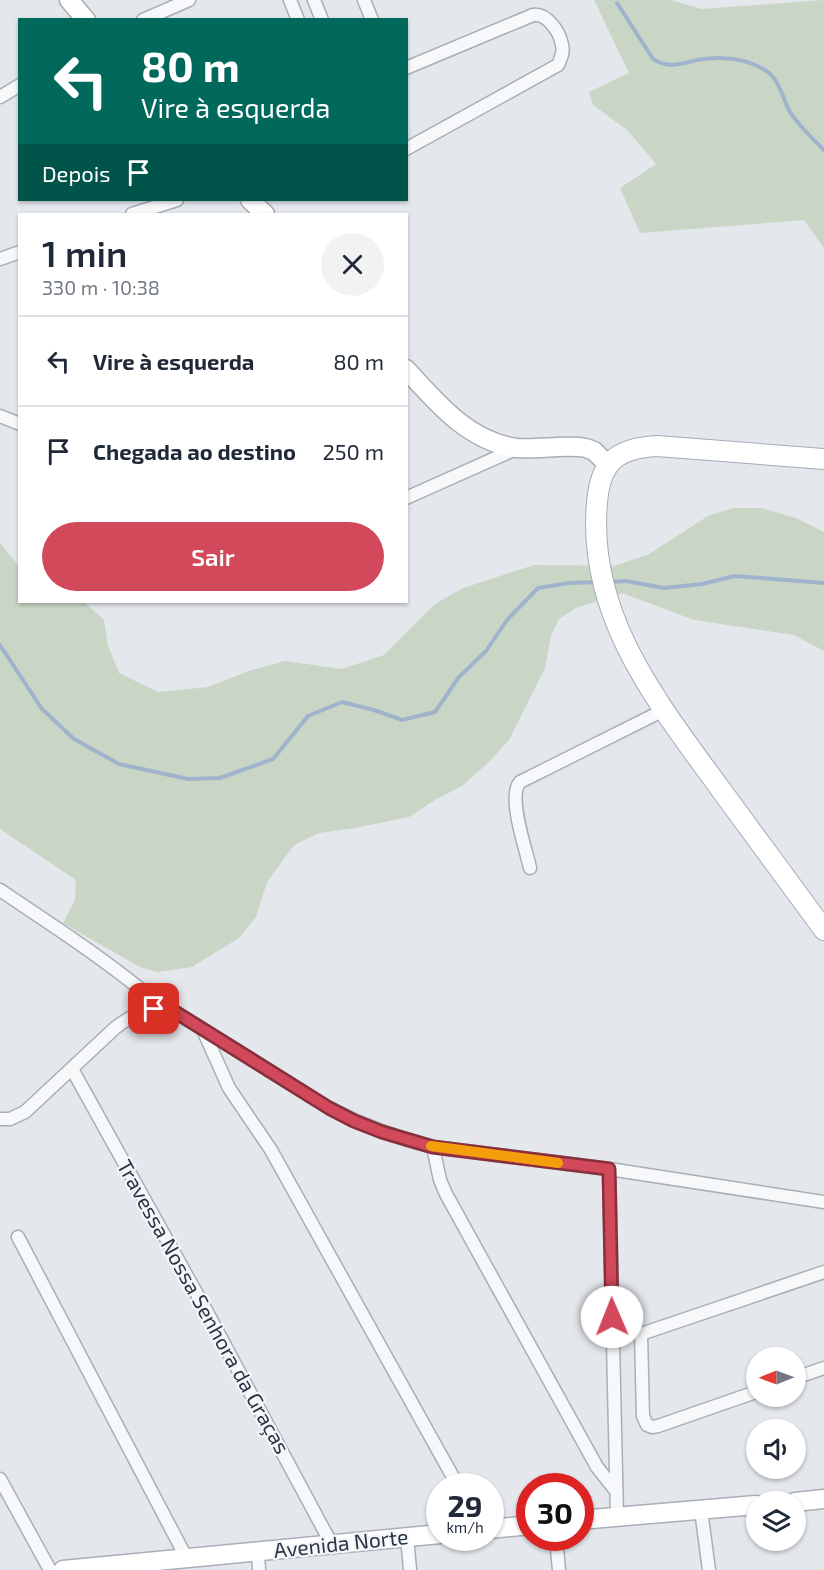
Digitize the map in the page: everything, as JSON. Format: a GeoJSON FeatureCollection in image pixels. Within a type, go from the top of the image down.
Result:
{"type":"FeatureCollection","features":[{"type":"Feature","properties":{"kind":"main road"},"geometry":{"type":"LineString","coordinates":[[69,0],[85,18]]}},
{"type":"Feature","properties":{"kind":"main road"},"geometry":{"type":"LineString","coordinates":[[251,201],[264,213]]}},
{"type":"Feature","properties":{"kind":"main road"},"geometry":{"type":"LineString","coordinates":[[408,371],[444,409],[465,427],[489,440],[519,448],[586,448],[594,451],[608,465]]}},
{"type":"Feature","properties":{"kind":"main road"},"geometry":{"type":"LineString","coordinates":[[824,459],[657,446],[626,450],[615,456],[602,476],[597,493],[595,537],[602,581],[610,610],[631,656],[664,710],[824,930]]}},
{"type":"Feature","properties":{"kind":"main road"},"geometry":{"type":"LineString","coordinates":[[806,1501],[824,1499]]}},
{"type":"Feature","properties":{"kind":"main road"},"geometry":{"type":"LineString","coordinates":[[594,1518],[746,1506]]}},
{"type":"Feature","properties":{"kind":"main road","name":"Avenida Norte"},"geometry":{"type":"LineString","coordinates":[[63,1570],[108,1568],[187,1559],[259,1561],[332,1545],[426,1535]]}},
{"type":"Feature","properties":{"kind":"street"},"geometry":{"type":"LineString","coordinates":[[148,18],[189,0]]}},
{"type":"Feature","properties":{"kind":"street"},"geometry":{"type":"LineString","coordinates":[[290,0],[297,18]]}},
{"type":"Feature","properties":{"kind":"street"},"geometry":{"type":"LineString","coordinates":[[314,0],[321,18]]}},
{"type":"Feature","properties":{"kind":"street"},"geometry":{"type":"LineString","coordinates":[[364,0],[371,18]]}},
{"type":"Feature","properties":{"kind":"street"},"geometry":{"type":"LineString","coordinates":[[408,67],[533,15],[541,14],[548,18],[562,43],[562,57],[558,65],[408,148]]}},
{"type":"Feature","properties":{"kind":"street"},"geometry":{"type":"LineString","coordinates":[[0,97],[18,86]]}},
{"type":"Feature","properties":{"kind":"street"},"geometry":{"type":"LineString","coordinates":[[135,213],[174,201]]}},
{"type":"Feature","properties":{"kind":"street"},"geometry":{"type":"LineString","coordinates":[[0,259],[18,253]]}},
{"type":"Feature","properties":{"kind":"street"},"geometry":{"type":"LineString","coordinates":[[0,416],[18,423]]}},
{"type":"Feature","properties":{"kind":"street"},"geometry":{"type":"LineString","coordinates":[[408,497],[519,448]]}},
{"type":"Feature","properties":{"kind":"street"},"geometry":{"type":"LineString","coordinates":[[530,868],[515,804],[516,787],[520,782],[664,710]]}},
{"type":"Feature","properties":{"kind":"street"},"geometry":{"type":"LineString","coordinates":[[0,890],[103,959],[164,1008]]}},
{"type":"Feature","properties":{"kind":"street"},"geometry":{"type":"LineString","coordinates":[[0,1119],[10,1119],[25,1112],[115,1028],[130,1017],[142,1011],[164,1008],[172,1010],[329,1108],[354,1121],[433,1147],[609,1169],[824,1202]]}},
{"type":"Feature","properties":{"kind":"street"},"geometry":{"type":"LineString","coordinates":[[203,1030],[229,1088],[271,1150],[451,1473]]}},
{"type":"Feature","properties":{"kind":"street","name":"Travessa Nossa Senhora da Graças"},"geometry":{"type":"LineString","coordinates":[[72,1069],[208,1314],[332,1545]]}},
{"type":"Feature","properties":{"kind":"street"},"geometry":{"type":"LineString","coordinates":[[433,1147],[440,1180],[446,1194],[597,1467],[616,1491]]}},
{"type":"Feature","properties":{"kind":"street"},"geometry":{"type":"LineString","coordinates":[[609,1169],[617,1516]]}},
{"type":"Feature","properties":{"kind":"street"},"geometry":{"type":"LineString","coordinates":[[18,1237],[187,1559]]}},
{"type":"Feature","properties":{"kind":"street"},"geometry":{"type":"LineString","coordinates":[[746,1395],[658,1426],[647,1425],[643,1416],[641,1334],[824,1272]]}},
{"type":"Feature","properties":{"kind":"street"},"geometry":{"type":"LineString","coordinates":[[806,1374],[824,1368]]}},
{"type":"Feature","properties":{"kind":"street"},"geometry":{"type":"LineString","coordinates":[[0,1479],[50,1570]]}},
{"type":"Feature","properties":{"kind":"street"},"geometry":{"type":"LineString","coordinates":[[701,1510],[709,1570]]}},
{"type":"Feature","properties":{"kind":"street"},"geometry":{"type":"LineString","coordinates":[[406,1537],[410,1570]]}},
{"type":"Feature","properties":{"kind":"street"},"geometry":{"type":"LineString","coordinates":[[557,1551],[559,1570]]}},
{"type":"Feature","properties":{"kind":"green space"},"geometry":{"type":"Polygon","coordinates":[[[594,0],[671,0],[701,9],[824,0],[824,248],[804,220],[640,233],[620,188],[656,164],[627,130],[593,105],[589,92],[629,73],[594,0]]]}},
{"type":"Feature","properties":{"kind":"green space"},"geometry":{"type":"Polygon","coordinates":[[[733,508],[761,508],[796,518],[824,532],[824,651],[794,635],[694,620],[622,593],[576,608],[559,619],[551,635],[545,668],[509,740],[491,760],[462,786],[409,817],[319,833],[294,845],[267,882],[256,917],[239,938],[192,967],[157,972],[140,967],[63,923],[75,900],[76,880],[0,829],[0,543],[18,565],[18,603],[85,603],[104,620],[108,646],[119,673],[158,692],[208,687],[252,670],[285,661],[342,669],[384,655],[435,604],[463,588],[534,565],[614,566],[649,554],[708,516],[733,508]]]}},
{"type":"Feature","properties":{"kind":"waterway"},"geometry":{"type":"LineString","coordinates":[[617,3],[653,59],[659,62],[675,65],[697,60],[724,58],[743,61],[768,72],[794,117],[824,150]]}},
{"type":"Feature","properties":{"kind":"waterway"},"geometry":{"type":"LineString","coordinates":[[610,582],[626,581],[664,588],[702,584],[735,576],[824,583]]}},
{"type":"Feature","properties":{"kind":"waterway"},"geometry":{"type":"LineString","coordinates":[[0,645],[42,709],[74,739],[119,764],[188,779],[220,778],[273,759],[308,716],[342,702],[402,720],[435,712],[459,677],[486,651],[507,620],[538,588],[569,583],[597,582]]}},
{"type":"Feature","properties":{"kind":"slow traffic"},"geometry":{"type":"LineString","coordinates":[[431,1146],[558,1163]]}},
{"type":"Feature","properties":{"kind":"route"},"geometry":{"type":"LineString","coordinates":[[154,1009],[172,1010],[329,1108],[382,1132],[433,1147],[609,1169],[612,1317]]}}]}
